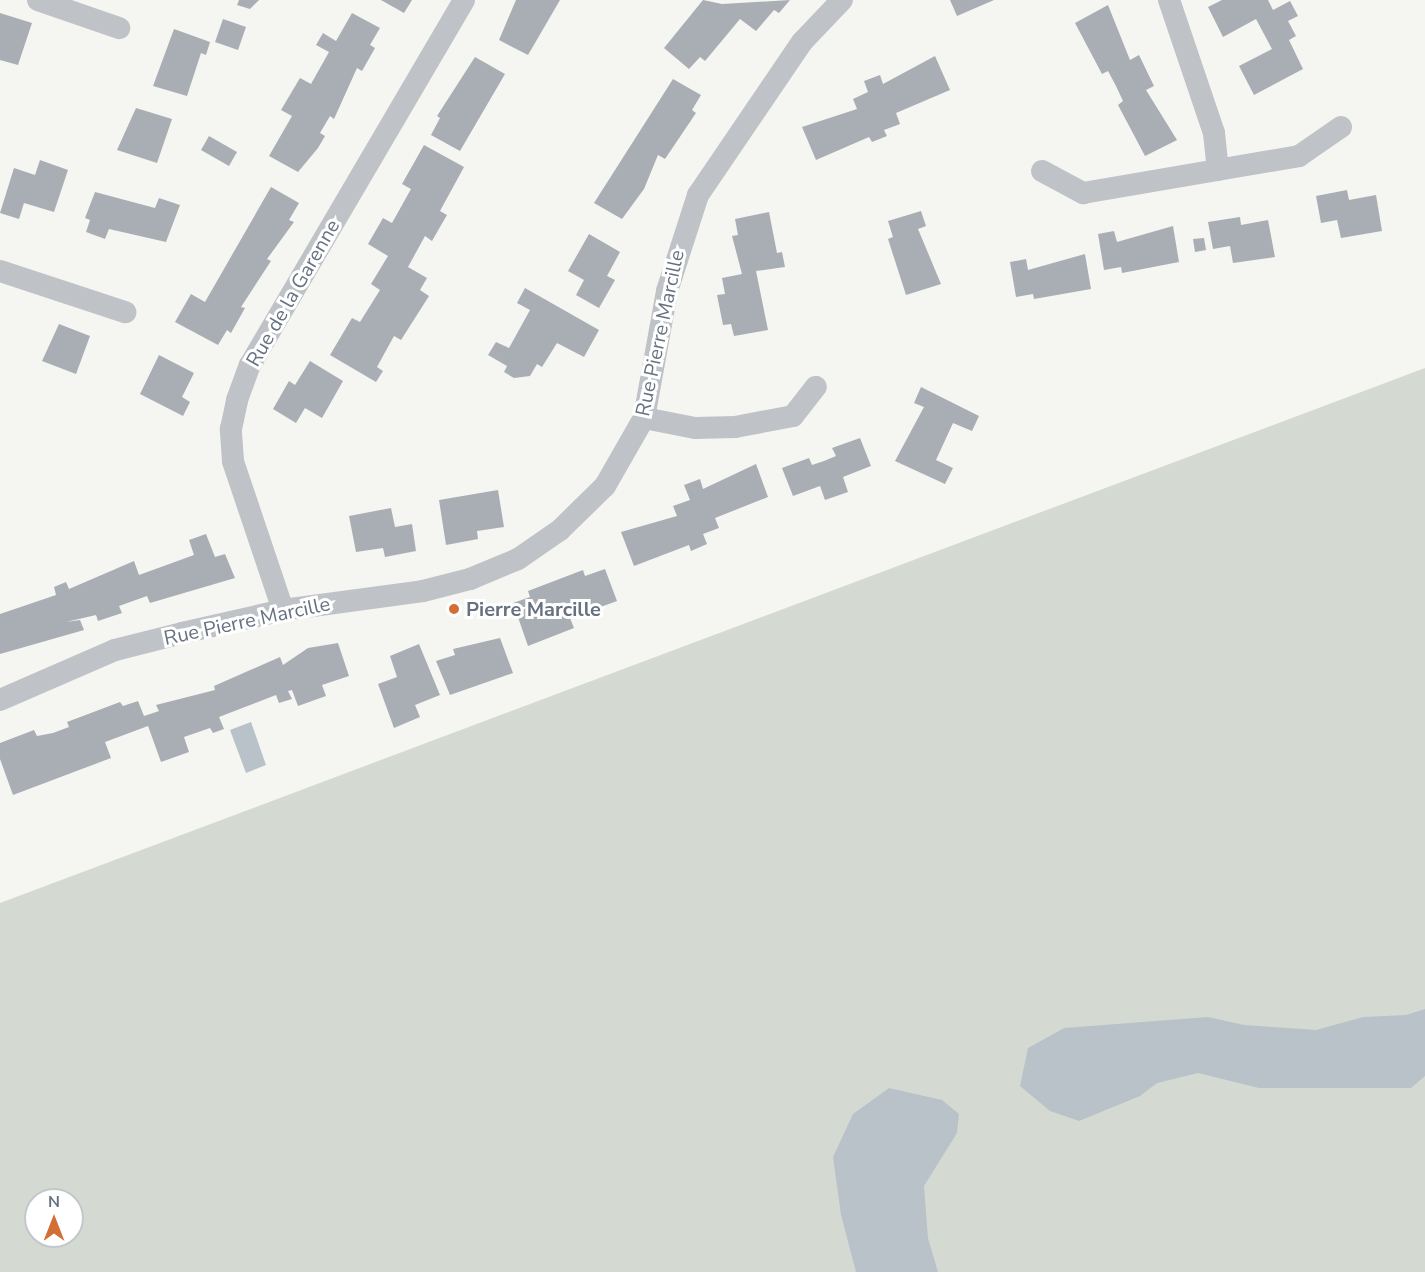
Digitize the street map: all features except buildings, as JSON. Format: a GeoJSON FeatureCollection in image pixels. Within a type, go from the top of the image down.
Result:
{"type":"FeatureCollection","features":[{"type":"Feature","properties":{"kind":"street"},"geometry":{"type":"LineString","coordinates":[[38,0],[119,28]]}},
{"type":"Feature","properties":{"kind":"street","name":"Rue de la Garenne"},"geometry":{"type":"LineString","coordinates":[[282,610],[233,461],[231,429],[237,400],[250,365],[464,0]]}},
{"type":"Feature","properties":{"kind":"street","name":"Rue Pierre Marcille"},"geometry":{"type":"LineString","coordinates":[[0,700],[115,650],[282,610],[423,591],[518,559],[560,530],[605,486],[644,418],[667,291],[698,195],[802,42],[842,0]]}},
{"type":"Feature","properties":{"kind":"street"},"geometry":{"type":"LineString","coordinates":[[1169,0],[1214,133],[1218,170]]}},
{"type":"Feature","properties":{"kind":"street"},"geometry":{"type":"LineString","coordinates":[[1042,171],[1083,193],[1299,156],[1341,127]]}},
{"type":"Feature","properties":{"kind":"street"},"geometry":{"type":"LineString","coordinates":[[0,271],[125,312]]}},
{"type":"Feature","properties":{"kind":"street"},"geometry":{"type":"LineString","coordinates":[[644,418],[695,428],[735,427],[793,416],[816,387]]}},
{"type":"Feature","properties":{"kind":"shaded area"},"geometry":{"type":"Polygon","coordinates":[[[1425,368],[1425,1272],[0,1272],[0,903],[1425,368]]]}},
{"type":"Feature","properties":{"kind":"shaded area"},"geometry":{"type":"Polygon","coordinates":[[[251,722],[266,765],[246,773],[230,730],[251,722]]]}},
{"type":"Feature","properties":{"kind":"shaded area"},"geometry":{"type":"Polygon","coordinates":[[[1425,1009],[1425,1076],[1411,1088],[1259,1088],[1198,1073],[1157,1083],[1140,1096],[1079,1121],[1050,1111],[1020,1086],[1028,1048],[1064,1028],[1208,1017],[1244,1025],[1316,1030],[1363,1017],[1406,1015],[1425,1009]]]}},
{"type":"Feature","properties":{"kind":"shaded area"},"geometry":{"type":"Polygon","coordinates":[[[889,1088],[942,1100],[959,1114],[957,1133],[924,1186],[928,1238],[938,1272],[856,1272],[841,1215],[833,1157],[853,1114],[889,1088]]]}},
{"type":"Feature","properties":{"kind":"place","name":"Pierre Marcille"},"geometry":{"type":"Point","coordinates":[454,609]}}]}
